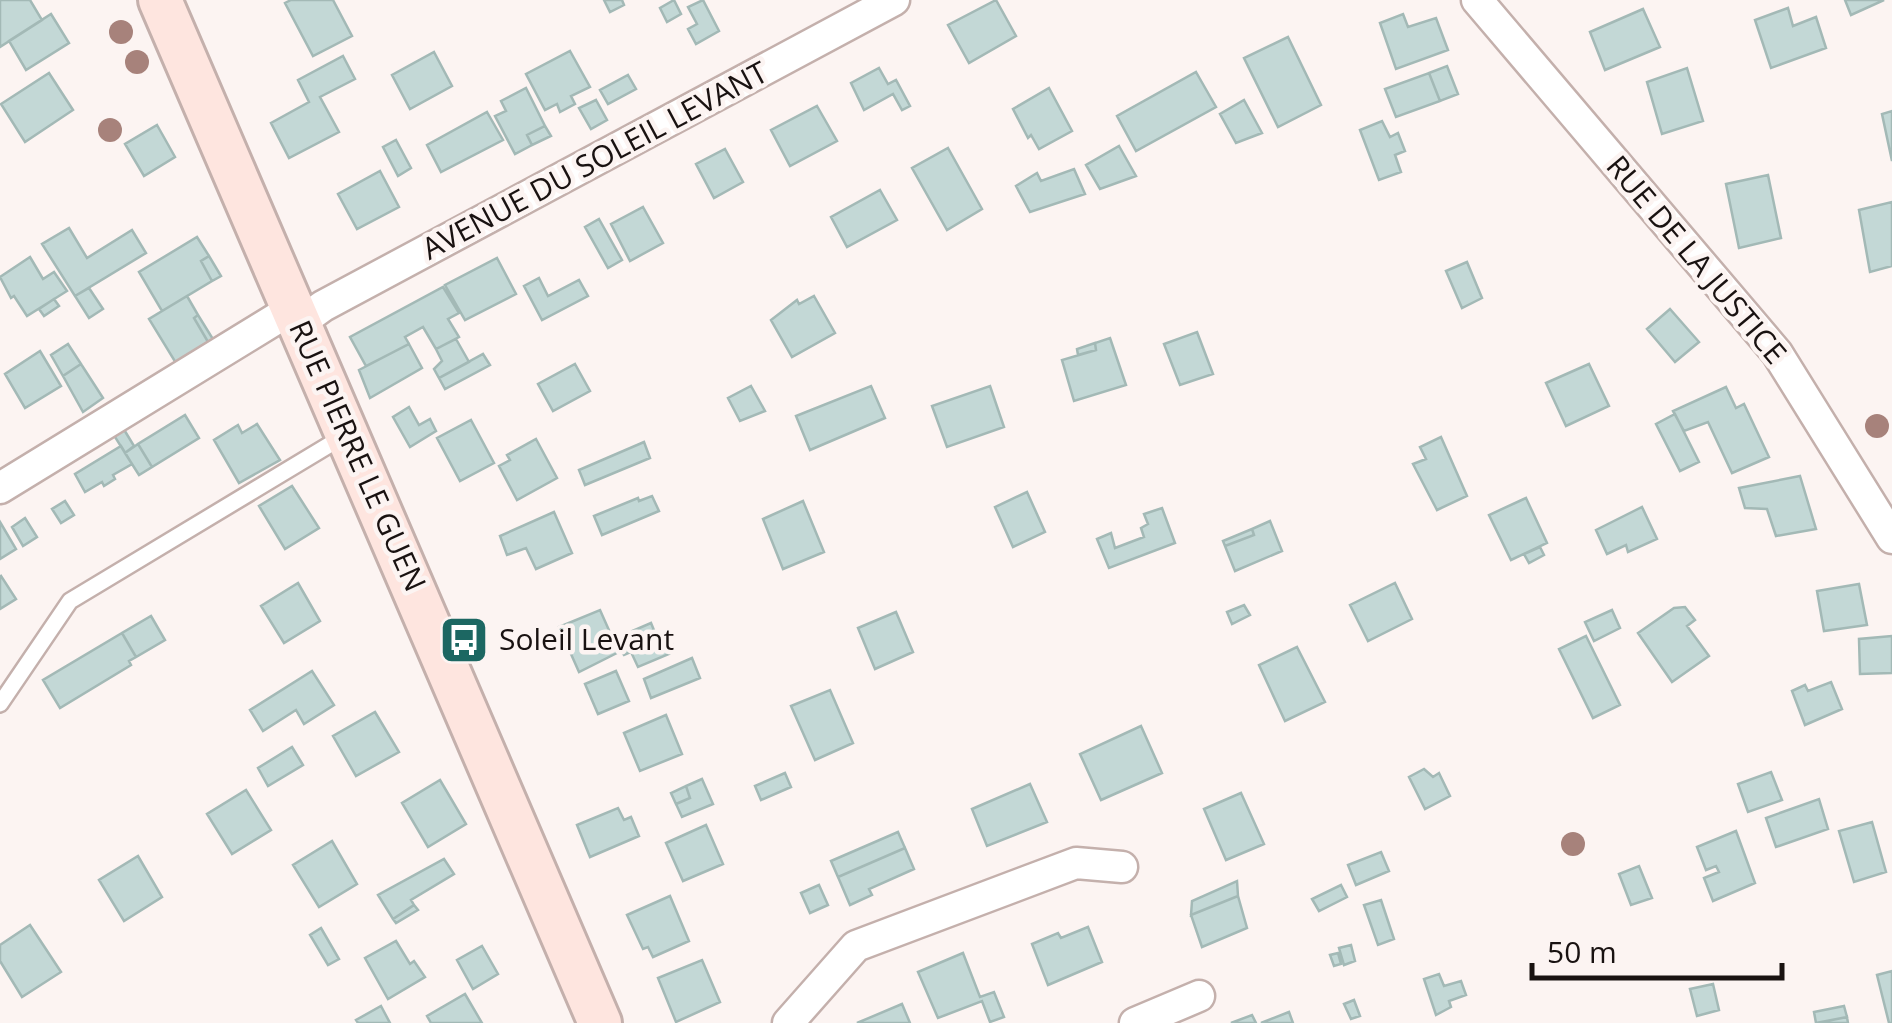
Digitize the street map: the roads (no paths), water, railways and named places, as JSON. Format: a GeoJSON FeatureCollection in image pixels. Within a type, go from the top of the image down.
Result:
{"type":"FeatureCollection","features":[{"type":"Feature","properties":{"kind":"street","name":"RUE PIERRE LE GUEN"},"geometry":{"type":"LineString","coordinates":[[160,0],[600,1023]]}},
{"type":"Feature","properties":{"kind":"street","name":"AVENUE DU SOLEIL LEVANT"},"geometry":{"type":"LineString","coordinates":[[0,488],[295,316],[323,306],[894,0]]}},
{"type":"Feature","properties":{"kind":"street","name":"RUE DE LA JUSTICE"},"geometry":{"type":"LineString","coordinates":[[1476,0],[1777,354],[1892,538]]}},
{"type":"Feature","properties":{"kind":"street"},"geometry":{"type":"LineString","coordinates":[[788,1023],[856,946],[1076,863],[1122,866]]}},
{"type":"Feature","properties":{"kind":"street"},"geometry":{"type":"LineString","coordinates":[[1135,1023],[1198,996]]}},
{"type":"Feature","properties":{"kind":"lane"},"geometry":{"type":"LineString","coordinates":[[0,704],[70,601],[347,434]]}},
{"type":"Feature","properties":{"kind":"place","name":"Soleil Levant"},"geometry":{"type":"Point","coordinates":[464,640]}}]}
